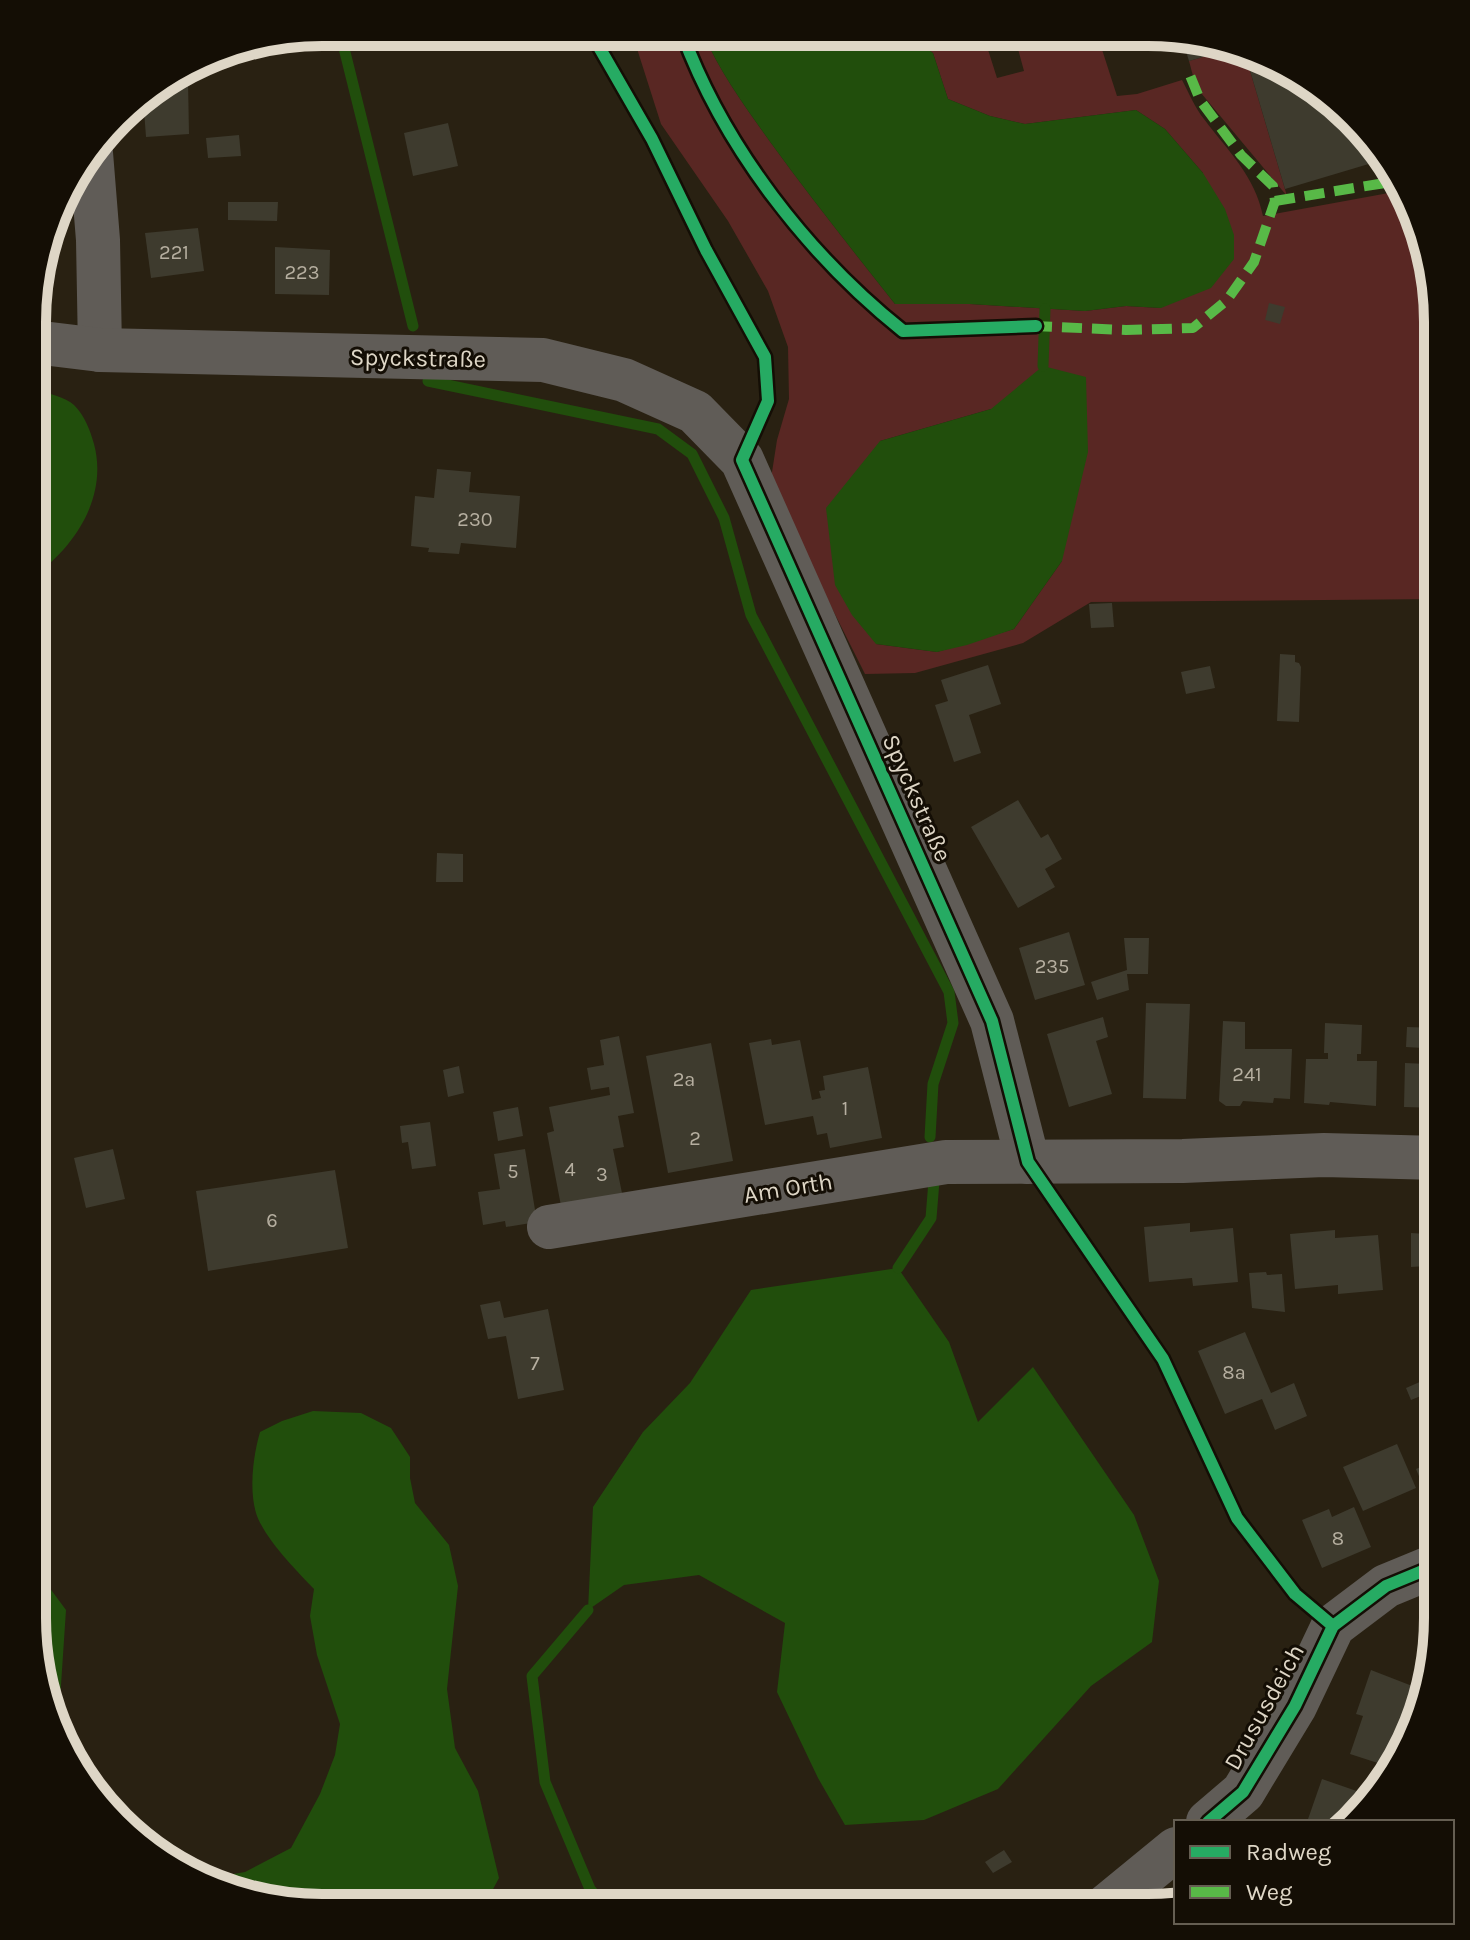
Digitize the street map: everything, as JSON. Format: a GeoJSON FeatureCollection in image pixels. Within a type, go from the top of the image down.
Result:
{"type":"FeatureCollection","features":[{"type":"Feature","properties":{"kind":"street"},"geometry":{"type":"LineString","coordinates":[[92,168],[98,240],[100,350]]}},
{"type":"Feature","properties":{"kind":"street","name":"Spyckstraße"},"geometry":{"type":"LineString","coordinates":[[46,343],[100,350],[543,360],[624,380],[695,412],[742,460],[992,1021],[1028,1162]]}},
{"type":"Feature","properties":{"kind":"street"},"geometry":{"type":"LineString","coordinates":[[1028,1162],[1183,1161],[1324,1155],[1423,1158]]}},
{"type":"Feature","properties":{"kind":"street","name":"Am Orth"},"geometry":{"type":"LineString","coordinates":[[549,1227],[946,1162],[1028,1162]]}},
{"type":"Feature","properties":{"kind":"street","name":"Drususdeich"},"geometry":{"type":"LineString","coordinates":[[1210,1820],[1243,1792],[1295,1706],[1333,1626],[1386,1586],[1423,1571]]}},
{"type":"Feature","properties":{"kind":"street"},"geometry":{"type":"LineString","coordinates":[[1121,1894],[1174,1851]]}},
{"type":"Feature","properties":{"kind":"shaded area"},"geometry":{"type":"Polygon","coordinates":[[[636,46],[709,46],[752,117],[895,304],[970,304],[1085,311],[1126,306],[1161,308],[1203,173],[1165,129],[1136,110],[1025,124],[990,116],[948,99],[933,53],[924,46],[987,46],[997,78],[1024,71],[1018,49],[1029,46],[1101,46],[1117,96],[1137,94],[1182,80],[1201,115],[1247,176],[1263,216],[1392,192],[1409,233],[1419,268],[1423,304],[1424,599],[1091,602],[1023,643],[915,673],[865,674],[770,485],[777,440],[789,399],[788,347],[768,291],[728,221],[661,124],[636,46]],[[991,409],[880,441],[876,644],[937,652],[1014,629],[1062,561],[991,409]]]}},
{"type":"Feature","properties":{"kind":"shaded area"},"geometry":{"type":"Polygon","coordinates":[[[924,46],[933,53],[948,99],[990,116],[1025,124],[1136,110],[1165,129],[1203,173],[1225,209],[1234,235],[1234,259],[1211,288],[1161,308],[1126,306],[1085,311],[970,304],[895,304],[752,117],[710,48],[924,46]]]}},
{"type":"Feature","properties":{"kind":"shaded area"},"geometry":{"type":"Polygon","coordinates":[[[1214,54],[1248,65],[1287,196],[1196,87],[1189,61],[1214,54]]]}},
{"type":"Feature","properties":{"kind":"shaded area"},"geometry":{"type":"Polygon","coordinates":[[[1043,366],[1086,377],[1088,452],[1062,561],[1014,629],[937,652],[876,644],[852,615],[835,585],[826,508],[880,441],[991,409],[1043,366]]]}},
{"type":"Feature","properties":{"kind":"shaded area"},"geometry":{"type":"Polygon","coordinates":[[[46,393],[66,400],[78,409],[91,434],[97,463],[92,501],[85,518],[75,535],[46,566],[46,393]]]}},
{"type":"Feature","properties":{"kind":"shaded area"},"geometry":{"type":"Polygon","coordinates":[[[898,1268],[949,1342],[978,1422],[1033,1367],[1134,1515],[1159,1581],[1152,1642],[1091,1686],[998,1789],[924,1820],[845,1825],[818,1778],[777,1692],[785,1623],[699,1575],[624,1585],[588,1610],[593,1507],[643,1432],[690,1383],[751,1290],[898,1268]]]}},
{"type":"Feature","properties":{"kind":"shaded area"},"geometry":{"type":"Polygon","coordinates":[[[313,1411],[361,1413],[391,1428],[410,1457],[415,1503],[449,1545],[458,1586],[447,1689],[455,1748],[478,1791],[499,1878],[490,1894],[286,1892],[224,1876],[245,1872],[291,1848],[320,1794],[335,1755],[340,1724],[317,1655],[310,1616],[314,1589],[281,1553],[256,1513],[252,1483],[260,1432],[313,1411]]]}},
{"type":"Feature","properties":{"kind":"shaded area"},"geometry":{"type":"Polygon","coordinates":[[[46,1583],[66,1610],[60,1703],[48,1654],[46,1583]]]}},
{"type":"Feature","properties":{"kind":"building"},"geometry":{"type":"Polygon","coordinates":[[[1185,48],[1214,54],[1189,61],[1185,48]]]}},
{"type":"Feature","properties":{"kind":"building"},"geometry":{"type":"Polygon","coordinates":[[[1248,65],[1302,92],[1330,114],[1356,140],[1372,163],[1285,189],[1248,65]]]}},
{"type":"Feature","properties":{"kind":"building"},"geometry":{"type":"Polygon","coordinates":[[[188,81],[189,134],[146,137],[144,111],[188,81]]]}},
{"type":"Feature","properties":{"kind":"building"},"geometry":{"type":"Polygon","coordinates":[[[448,123],[458,166],[413,176],[404,133],[448,123]]]}},
{"type":"Feature","properties":{"kind":"building"},"geometry":{"type":"Polygon","coordinates":[[[239,135],[241,156],[208,158],[206,138],[239,135]]]}},
{"type":"Feature","properties":{"kind":"building"},"geometry":{"type":"Polygon","coordinates":[[[228,202],[278,202],[277,221],[228,220],[228,202]]]}},
{"type":"Feature","properties":{"kind":"building"},"geometry":{"type":"Polygon","coordinates":[[[198,228],[204,271],[151,278],[145,233],[198,228]]]}},
{"type":"Feature","properties":{"kind":"building"},"geometry":{"type":"Polygon","coordinates":[[[275,247],[330,250],[329,295],[275,294],[275,247]]]}},
{"type":"Feature","properties":{"kind":"building"},"geometry":{"type":"Polygon","coordinates":[[[1269,303],[1285,307],[1280,324],[1265,320],[1269,303]]]}},
{"type":"Feature","properties":{"kind":"building"},"geometry":{"type":"Polygon","coordinates":[[[437,469],[471,472],[469,492],[520,496],[516,548],[461,543],[459,554],[428,552],[429,548],[411,546],[415,496],[434,498],[437,469]]]}},
{"type":"Feature","properties":{"kind":"building"},"geometry":{"type":"Polygon","coordinates":[[[1112,603],[1114,627],[1091,628],[1089,604],[1112,603]]]}},
{"type":"Feature","properties":{"kind":"building"},"geometry":{"type":"Polygon","coordinates":[[[1280,654],[1295,655],[1295,662],[1301,667],[1299,722],[1277,721],[1280,654]]]}},
{"type":"Feature","properties":{"kind":"building"},"geometry":{"type":"Polygon","coordinates":[[[988,665],[1001,704],[969,715],[981,753],[954,762],[935,705],[948,701],[941,680],[988,665]]]}},
{"type":"Feature","properties":{"kind":"building"},"geometry":{"type":"Polygon","coordinates":[[[1210,666],[1215,688],[1186,694],[1181,672],[1210,666]]]}},
{"type":"Feature","properties":{"kind":"building"},"geometry":{"type":"Polygon","coordinates":[[[1018,800],[1041,838],[1048,834],[1062,859],[1045,869],[1055,887],[1018,908],[971,827],[1018,800]]]}},
{"type":"Feature","properties":{"kind":"building"},"geometry":{"type":"Polygon","coordinates":[[[437,853],[463,854],[463,882],[436,882],[437,853]]]}},
{"type":"Feature","properties":{"kind":"building"},"geometry":{"type":"Polygon","coordinates":[[[1069,932],[1085,985],[1035,1000],[1019,948],[1069,932]]]}},
{"type":"Feature","properties":{"kind":"building"},"geometry":{"type":"Polygon","coordinates":[[[1124,938],[1149,938],[1148,974],[1127,974],[1129,990],[1097,1000],[1091,982],[1127,970],[1124,938]]]}},
{"type":"Feature","properties":{"kind":"building"},"geometry":{"type":"Polygon","coordinates":[[[1146,1003],[1190,1004],[1186,1099],[1143,1098],[1146,1003]]]}},
{"type":"Feature","properties":{"kind":"building"},"geometry":{"type":"Polygon","coordinates":[[[1103,1017],[1108,1037],[1096,1041],[1112,1094],[1069,1107],[1047,1034],[1103,1017]]]}},
{"type":"Feature","properties":{"kind":"building"},"geometry":{"type":"Polygon","coordinates":[[[1223,1021],[1245,1022],[1245,1049],[1292,1049],[1290,1099],[1274,1098],[1273,1103],[1243,1101],[1240,1106],[1226,1106],[1219,1101],[1223,1021]]]}},
{"type":"Feature","properties":{"kind":"building"},"geometry":{"type":"Polygon","coordinates":[[[1325,1023],[1362,1025],[1361,1054],[1357,1054],[1357,1061],[1377,1061],[1376,1106],[1304,1103],[1306,1059],[1328,1059],[1328,1053],[1324,1053],[1325,1023]]]}},
{"type":"Feature","properties":{"kind":"building"},"geometry":{"type":"Polygon","coordinates":[[[1407,1027],[1423,1028],[1423,1057],[1423,1048],[1406,1047],[1407,1027]]]}},
{"type":"Feature","properties":{"kind":"building"},"geometry":{"type":"Polygon","coordinates":[[[619,1036],[634,1113],[618,1116],[624,1147],[613,1149],[623,1198],[562,1211],[547,1133],[554,1131],[549,1107],[610,1095],[609,1087],[591,1090],[587,1068],[604,1065],[600,1040],[619,1036]]]}},
{"type":"Feature","properties":{"kind":"building"},"geometry":{"type":"Polygon","coordinates":[[[771,1039],[772,1045],[800,1040],[812,1100],[821,1098],[819,1091],[825,1090],[823,1076],[868,1067],[882,1138],[830,1148],[827,1133],[817,1135],[813,1116],[765,1125],[749,1043],[771,1039]]]}},
{"type":"Feature","properties":{"kind":"building"},"geometry":{"type":"Polygon","coordinates":[[[711,1043],[733,1161],[668,1173],[646,1056],[711,1043]]]}},
{"type":"Feature","properties":{"kind":"building"},"geometry":{"type":"Polygon","coordinates":[[[1405,1063],[1423,1064],[1423,1108],[1404,1107],[1405,1063]]]}},
{"type":"Feature","properties":{"kind":"building"},"geometry":{"type":"Polygon","coordinates":[[[459,1066],[464,1093],[448,1097],[443,1070],[459,1066]]]}},
{"type":"Feature","properties":{"kind":"building"},"geometry":{"type":"Polygon","coordinates":[[[518,1107],[523,1136],[498,1141],[493,1112],[518,1107]]]}},
{"type":"Feature","properties":{"kind":"building"},"geometry":{"type":"Polygon","coordinates":[[[430,1122],[436,1166],[412,1169],[408,1142],[402,1143],[400,1126],[430,1122]]]}},
{"type":"Feature","properties":{"kind":"building"},"geometry":{"type":"Polygon","coordinates":[[[113,1149],[125,1199],[86,1208],[74,1158],[113,1149]]]}},
{"type":"Feature","properties":{"kind":"building"},"geometry":{"type":"Polygon","coordinates":[[[525,1149],[537,1222],[506,1227],[505,1221],[483,1225],[478,1192],[500,1189],[494,1154],[525,1149]]]}},
{"type":"Feature","properties":{"kind":"building"},"geometry":{"type":"Polygon","coordinates":[[[335,1170],[348,1248],[208,1271],[196,1191],[335,1170]]]}},
{"type":"Feature","properties":{"kind":"building"},"geometry":{"type":"Polygon","coordinates":[[[1190,1223],[1190,1232],[1233,1228],[1238,1282],[1193,1286],[1192,1278],[1149,1282],[1144,1227],[1190,1223]]]}},
{"type":"Feature","properties":{"kind":"building"},"geometry":{"type":"Polygon","coordinates":[[[1335,1230],[1335,1238],[1378,1235],[1383,1290],[1338,1294],[1338,1285],[1295,1289],[1290,1234],[1335,1230]]]}},
{"type":"Feature","properties":{"kind":"building"},"geometry":{"type":"Polygon","coordinates":[[[1411,1233],[1423,1234],[1423,1266],[1411,1267],[1411,1233]]]}},
{"type":"Feature","properties":{"kind":"building"},"geometry":{"type":"Polygon","coordinates":[[[1266,1272],[1267,1275],[1282,1274],[1285,1312],[1252,1308],[1249,1273],[1266,1272]]]}},
{"type":"Feature","properties":{"kind":"building"},"geometry":{"type":"Polygon","coordinates":[[[500,1301],[504,1318],[548,1309],[564,1390],[518,1399],[506,1336],[488,1339],[480,1305],[500,1301]]]}},
{"type":"Feature","properties":{"kind":"building"},"geometry":{"type":"Polygon","coordinates":[[[1245,1332],[1271,1393],[1294,1383],[1307,1416],[1275,1430],[1262,1399],[1225,1414],[1198,1351],[1245,1332]]]}},
{"type":"Feature","properties":{"kind":"building"},"geometry":{"type":"Polygon","coordinates":[[[1422,1381],[1423,1395],[1411,1400],[1406,1388],[1422,1381]]]}},
{"type":"Feature","properties":{"kind":"building"},"geometry":{"type":"Polygon","coordinates":[[[1397,1444],[1416,1488],[1363,1511],[1343,1467],[1397,1444]]]}},
{"type":"Feature","properties":{"kind":"building"},"geometry":{"type":"Polygon","coordinates":[[[1423,1466],[1423,1486],[1416,1469],[1423,1466]]]}},
{"type":"Feature","properties":{"kind":"building"},"geometry":{"type":"Polygon","coordinates":[[[1354,1507],[1371,1547],[1322,1568],[1302,1520],[1329,1509],[1332,1517],[1354,1507]]]}},
{"type":"Feature","properties":{"kind":"building"},"geometry":{"type":"Polygon","coordinates":[[[1371,1670],[1415,1687],[1396,1740],[1382,1764],[1350,1754],[1363,1716],[1356,1714],[1371,1670]]]}},
{"type":"Feature","properties":{"kind":"building"},"geometry":{"type":"Polygon","coordinates":[[[1322,1779],[1362,1793],[1336,1820],[1308,1820],[1322,1779]]]}},
{"type":"Feature","properties":{"kind":"building"},"geometry":{"type":"Polygon","coordinates":[[[1004,1850],[1012,1862],[993,1873],[985,1862],[1004,1850]]]}},
{"type":"Feature","properties":{"kind":"waterway"},"geometry":{"type":"LineString","coordinates":[[343,46],[413,326]]}},
{"type":"Feature","properties":{"kind":"waterway"},"geometry":{"type":"LineString","coordinates":[[1043,366],[1045,309]]}},
{"type":"Feature","properties":{"kind":"waterway"},"geometry":{"type":"LineString","coordinates":[[428,381],[658,429],[692,454],[724,518],[751,615],[949,992],[953,1023],[933,1084],[930,1137]]}},
{"type":"Feature","properties":{"kind":"waterway"},"geometry":{"type":"LineString","coordinates":[[898,1268],[931,1218],[934,1181]]}},
{"type":"Feature","properties":{"kind":"waterway"},"geometry":{"type":"LineString","coordinates":[[588,1610],[532,1676],[545,1782],[594,1894]]}},
{"type":"Feature","properties":{"kind":"marked path"},"geometry":{"type":"LineString","coordinates":[[1032,326],[1126,330],[1193,328],[1227,300],[1254,262],[1275,201],[1273,186],[1241,155],[1200,100],[1189,73]]}},
{"type":"Feature","properties":{"kind":"marked path"},"geometry":{"type":"LineString","coordinates":[[1275,201],[1386,183]]}},
{"type":"Feature","properties":{"kind":"cycle path"},"geometry":{"type":"LineString","coordinates":[[599,46],[652,139],[706,250],[765,357],[768,401],[742,460],[992,1021],[1028,1162],[1163,1359],[1237,1518],[1295,1594],[1333,1626]]}},
{"type":"Feature","properties":{"kind":"cycle path"},"geometry":{"type":"LineString","coordinates":[[688,46],[721,117],[773,196],[834,268],[903,331],[1036,326]]}},
{"type":"Feature","properties":{"kind":"cycle path"},"geometry":{"type":"LineString","coordinates":[[1210,1820],[1243,1792],[1295,1706],[1333,1626],[1386,1586],[1423,1571]]}}]}
